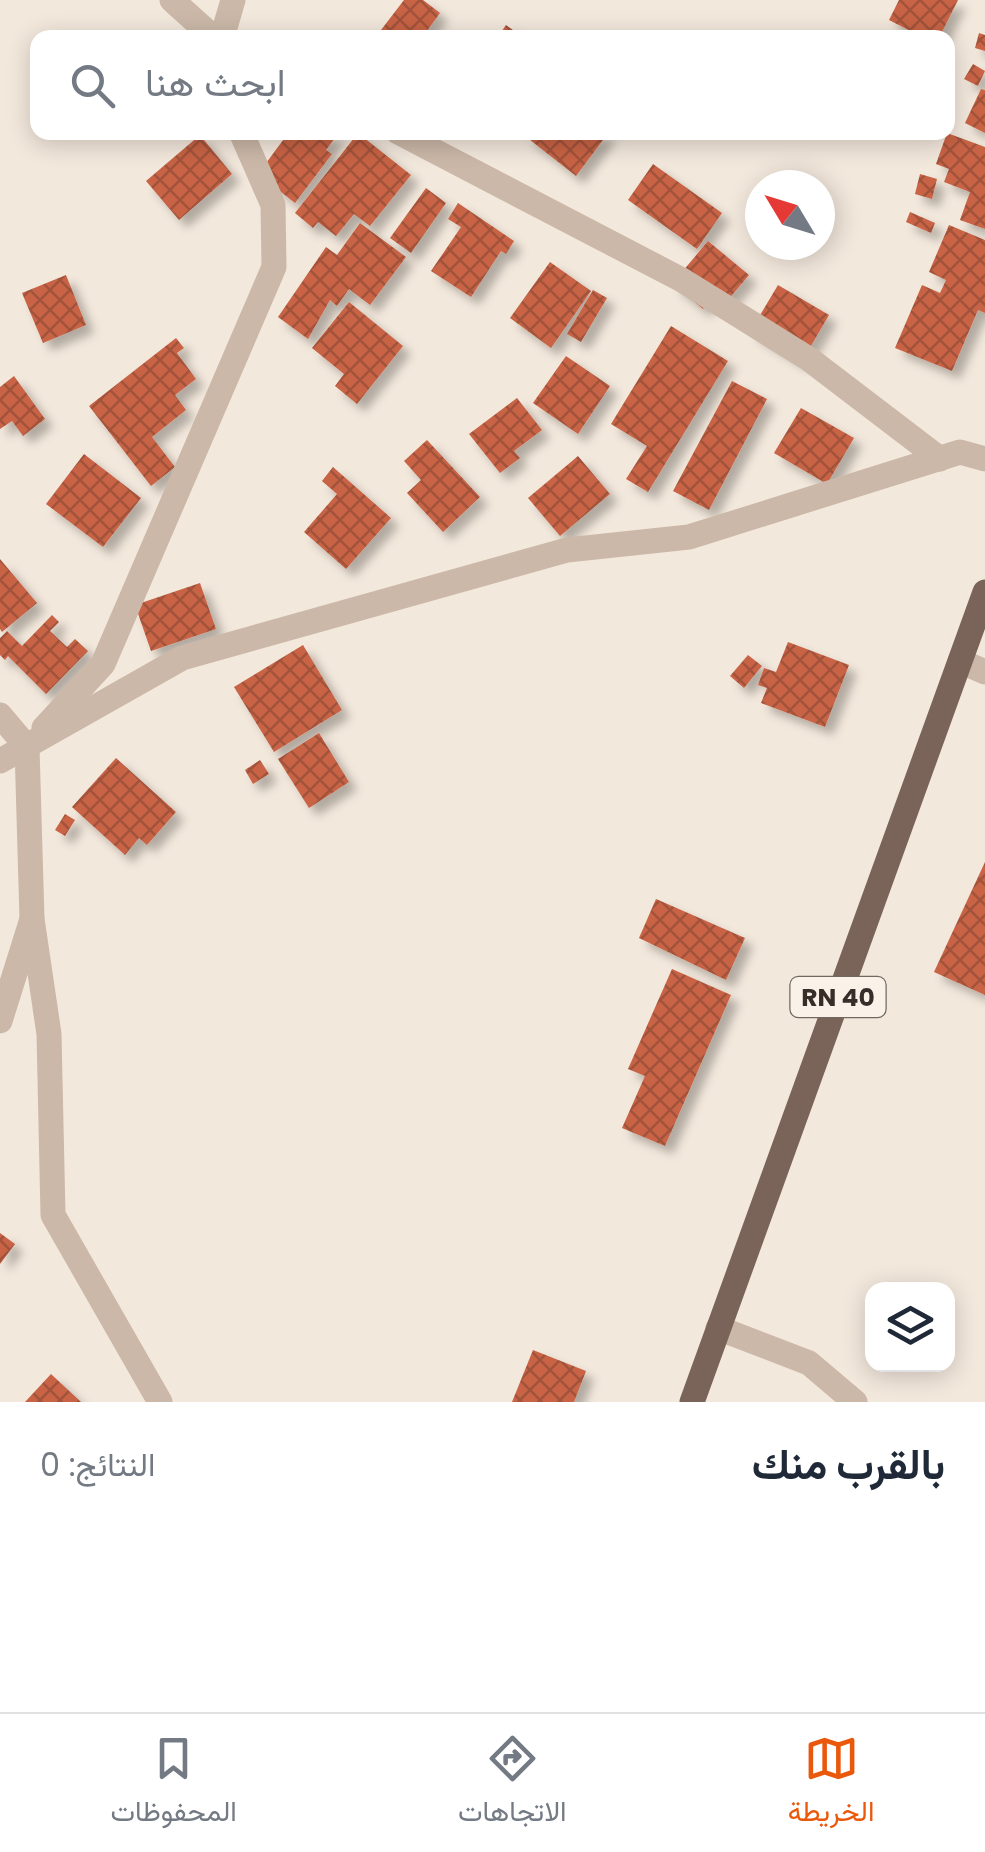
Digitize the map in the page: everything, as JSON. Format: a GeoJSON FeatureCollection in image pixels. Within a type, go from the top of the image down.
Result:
{"type":"FeatureCollection","features":[{"type":"Feature","properties":{"kind":"main road","name":"RN 40"},"geometry":{"type":"LineString","coordinates":[[692,1402],[985,592]]}},
{"type":"Feature","properties":{"kind":"street"},"geometry":{"type":"LineString","coordinates":[[172,0],[208,30]]}},
{"type":"Feature","properties":{"kind":"street"},"geometry":{"type":"LineString","coordinates":[[221,30],[233,0]]}},
{"type":"Feature","properties":{"kind":"street"},"geometry":{"type":"LineString","coordinates":[[27,747],[103,664],[274,267],[273,205],[245,140]]}},
{"type":"Feature","properties":{"kind":"street"},"geometry":{"type":"LineString","coordinates":[[413,140],[682,280],[809,360],[940,459]]}},
{"type":"Feature","properties":{"kind":"street"},"geometry":{"type":"LineString","coordinates":[[0,761],[182,658],[567,550],[689,537],[960,452],[985,458]]}},
{"type":"Feature","properties":{"kind":"street"},"geometry":{"type":"LineString","coordinates":[[960,662],[985,672]]}},
{"type":"Feature","properties":{"kind":"street"},"geometry":{"type":"LineString","coordinates":[[0,715],[27,747],[32,919],[49,1034],[52,1215],[160,1402]]}},
{"type":"Feature","properties":{"kind":"street"},"geometry":{"type":"LineString","coordinates":[[0,1022],[32,919]]}},
{"type":"Feature","properties":{"kind":"street"},"geometry":{"type":"LineString","coordinates":[[718,1328],[810,1363],[854,1402]]}},
{"type":"Feature","properties":{"kind":"building"},"geometry":{"type":"Polygon","coordinates":[[[404,0],[423,0],[440,13],[428,30],[381,30],[404,0]]]}},
{"type":"Feature","properties":{"kind":"building"},"geometry":{"type":"Polygon","coordinates":[[[899,0],[958,0],[943,30],[908,30],[889,20],[899,0]]]}},
{"type":"Feature","properties":{"kind":"building"},"geometry":{"type":"Polygon","coordinates":[[[979,33],[985,35],[985,51],[975,48],[979,33]]]}},
{"type":"Feature","properties":{"kind":"building"},"geometry":{"type":"Polygon","coordinates":[[[973,64],[985,71],[978,86],[964,79],[973,64]]]}},
{"type":"Feature","properties":{"kind":"building"},"geometry":{"type":"Polygon","coordinates":[[[981,89],[985,90],[985,133],[965,123],[981,89]]]}},
{"type":"Feature","properties":{"kind":"building"},"geometry":{"type":"Polygon","coordinates":[[[955,136],[985,147],[985,229],[960,220],[970,192],[944,182],[949,169],[936,164],[945,140],[955,140],[955,136]]]}},
{"type":"Feature","properties":{"kind":"building"},"geometry":{"type":"Polygon","coordinates":[[[194,140],[204,140],[232,174],[179,220],[146,181],[194,140]]]}},
{"type":"Feature","properties":{"kind":"building"},"geometry":{"type":"Polygon","coordinates":[[[283,140],[334,140],[326,150],[332,154],[295,203],[258,174],[283,140]]]}},
{"type":"Feature","properties":{"kind":"building"},"geometry":{"type":"Polygon","coordinates":[[[352,140],[367,140],[411,175],[370,226],[354,214],[336,236],[318,222],[313,228],[295,213],[352,140]]]}},
{"type":"Feature","properties":{"kind":"building"},"geometry":{"type":"Polygon","coordinates":[[[530,140],[603,140],[576,176],[530,140]]]}},
{"type":"Feature","properties":{"kind":"building"},"geometry":{"type":"Polygon","coordinates":[[[653,164],[722,213],[697,249],[628,200],[653,164]]]}},
{"type":"Feature","properties":{"kind":"building"},"geometry":{"type":"Polygon","coordinates":[[[920,174],[937,179],[932,199],[915,194],[920,174]]]}},
{"type":"Feature","properties":{"kind":"building"},"geometry":{"type":"Polygon","coordinates":[[[426,188],[446,203],[411,253],[390,238],[426,188]]]}},
{"type":"Feature","properties":{"kind":"building"},"geometry":{"type":"Polygon","coordinates":[[[458,203],[514,241],[506,254],[501,251],[471,297],[431,271],[461,227],[448,219],[458,203]]]}},
{"type":"Feature","properties":{"kind":"building"},"geometry":{"type":"Polygon","coordinates":[[[910,212],[935,223],[931,233],[906,222],[910,212]]]}},
{"type":"Feature","properties":{"kind":"building"},"geometry":{"type":"Polygon","coordinates":[[[360,223],[406,257],[370,305],[349,289],[337,306],[330,300],[308,339],[278,317],[326,247],[337,255],[360,223]]]}},
{"type":"Feature","properties":{"kind":"building"},"geometry":{"type":"Polygon","coordinates":[[[949,225],[985,240],[985,313],[978,310],[952,371],[895,348],[922,285],[940,293],[946,280],[929,272],[949,225]]]}},
{"type":"Feature","properties":{"kind":"building"},"geometry":{"type":"Polygon","coordinates":[[[708,241],[749,275],[727,301],[716,292],[703,309],[672,284],[708,241]]]}},
{"type":"Feature","properties":{"kind":"building"},"geometry":{"type":"Polygon","coordinates":[[[550,262],[591,291],[551,348],[510,318],[550,262]]]}},
{"type":"Feature","properties":{"kind":"building"},"geometry":{"type":"Polygon","coordinates":[[[66,275],[86,325],[43,343],[22,293],[66,275]]]}},
{"type":"Feature","properties":{"kind":"building"},"geometry":{"type":"Polygon","coordinates":[[[778,285],[829,315],[801,363],[750,332],[778,285]]]}},
{"type":"Feature","properties":{"kind":"building"},"geometry":{"type":"Polygon","coordinates":[[[593,290],[607,298],[581,342],[567,334],[593,290]]]}},
{"type":"Feature","properties":{"kind":"building"},"geometry":{"type":"Polygon","coordinates":[[[349,302],[403,346],[357,404],[335,386],[344,374],[312,348],[349,302]]]}},
{"type":"Feature","properties":{"kind":"building"},"geometry":{"type":"Polygon","coordinates":[[[671,326],[728,361],[648,492],[626,479],[647,446],[611,424],[671,326]]]}},
{"type":"Feature","properties":{"kind":"building"},"geometry":{"type":"Polygon","coordinates":[[[176,338],[184,348],[177,353],[196,379],[175,395],[186,410],[152,437],[175,467],[151,486],[89,406],[176,338]]]}},
{"type":"Feature","properties":{"kind":"building"},"geometry":{"type":"Polygon","coordinates":[[[566,356],[610,386],[578,434],[533,403],[566,356]]]}},
{"type":"Feature","properties":{"kind":"building"},"geometry":{"type":"Polygon","coordinates":[[[14,376],[45,419],[23,436],[12,421],[0,429],[0,387],[14,376]]]}},
{"type":"Feature","properties":{"kind":"building"},"geometry":{"type":"Polygon","coordinates":[[[732,381],[767,399],[709,510],[673,491],[732,381]]]}},
{"type":"Feature","properties":{"kind":"building"},"geometry":{"type":"Polygon","coordinates":[[[517,398],[542,430],[514,451],[520,458],[500,473],[469,434],[517,398]]]}},
{"type":"Feature","properties":{"kind":"building"},"geometry":{"type":"Polygon","coordinates":[[[801,408],[854,438],[827,484],[774,453],[801,408]]]}},
{"type":"Feature","properties":{"kind":"building"},"geometry":{"type":"Polygon","coordinates":[[[427,440],[480,497],[443,532],[407,493],[421,480],[404,461],[427,440]]]}},
{"type":"Feature","properties":{"kind":"building"},"geometry":{"type":"Polygon","coordinates":[[[84,454],[141,498],[103,547],[46,504],[84,454]]]}},
{"type":"Feature","properties":{"kind":"building"},"geometry":{"type":"Polygon","coordinates":[[[578,456],[610,494],[560,536],[528,498],[578,456]]]}},
{"type":"Feature","properties":{"kind":"building"},"geometry":{"type":"Polygon","coordinates":[[[333,467],[391,518],[346,569],[304,532],[337,494],[322,481],[333,467]]]}},
{"type":"Feature","properties":{"kind":"building"},"geometry":{"type":"Polygon","coordinates":[[[0,559],[37,603],[2,632],[0,629],[0,559]]]}},
{"type":"Feature","properties":{"kind":"building"},"geometry":{"type":"Polygon","coordinates":[[[200,583],[216,629],[151,651],[135,605],[200,583]]]}},
{"type":"Feature","properties":{"kind":"building"},"geometry":{"type":"Polygon","coordinates":[[[52,615],[59,622],[50,631],[67,647],[75,639],[88,651],[46,694],[8,656],[5,660],[0,655],[0,638],[7,631],[22,646],[52,615]]]}},
{"type":"Feature","properties":{"kind":"building"},"geometry":{"type":"Polygon","coordinates":[[[788,642],[849,665],[825,727],[761,703],[767,688],[758,685],[764,668],[776,672],[788,642]]]}},
{"type":"Feature","properties":{"kind":"building"},"geometry":{"type":"Polygon","coordinates":[[[303,645],[342,710],[274,752],[234,687],[303,645]]]}},
{"type":"Feature","properties":{"kind":"building"},"geometry":{"type":"Polygon","coordinates":[[[748,655],[762,666],[744,688],[730,676],[748,655]]]}},
{"type":"Feature","properties":{"kind":"building"},"geometry":{"type":"Polygon","coordinates":[[[319,733],[349,782],[309,808],[278,759],[319,733]]]}},
{"type":"Feature","properties":{"kind":"building"},"geometry":{"type":"Polygon","coordinates":[[[116,758],[176,812],[147,845],[139,838],[125,855],[72,807],[116,758]]]}},
{"type":"Feature","properties":{"kind":"building"},"geometry":{"type":"Polygon","coordinates":[[[260,760],[269,774],[253,784],[245,770],[260,760]]]}},
{"type":"Feature","properties":{"kind":"building"},"geometry":{"type":"Polygon","coordinates":[[[65,814],[75,820],[65,836],[55,830],[65,814]]]}},
{"type":"Feature","properties":{"kind":"building"},"geometry":{"type":"Polygon","coordinates":[[[985,862],[985,995],[934,972],[985,862]]]}},
{"type":"Feature","properties":{"kind":"building"},"geometry":{"type":"Polygon","coordinates":[[[656,899],[745,938],[726,980],[639,938],[656,899]]]}},
{"type":"Feature","properties":{"kind":"building"},"geometry":{"type":"Polygon","coordinates":[[[672,969],[731,995],[665,1146],[622,1128],[645,1076],[628,1069],[672,969]]]}},
{"type":"Feature","properties":{"kind":"building"},"geometry":{"type":"Polygon","coordinates":[[[0,1233],[15,1244],[0,1264],[0,1233]]]}},
{"type":"Feature","properties":{"kind":"building"},"geometry":{"type":"Polygon","coordinates":[[[533,1350],[586,1371],[574,1402],[512,1402],[533,1350]]]}},
{"type":"Feature","properties":{"kind":"building"},"geometry":{"type":"Polygon","coordinates":[[[51,1374],[81,1402],[25,1402],[51,1374]]]}}]}
